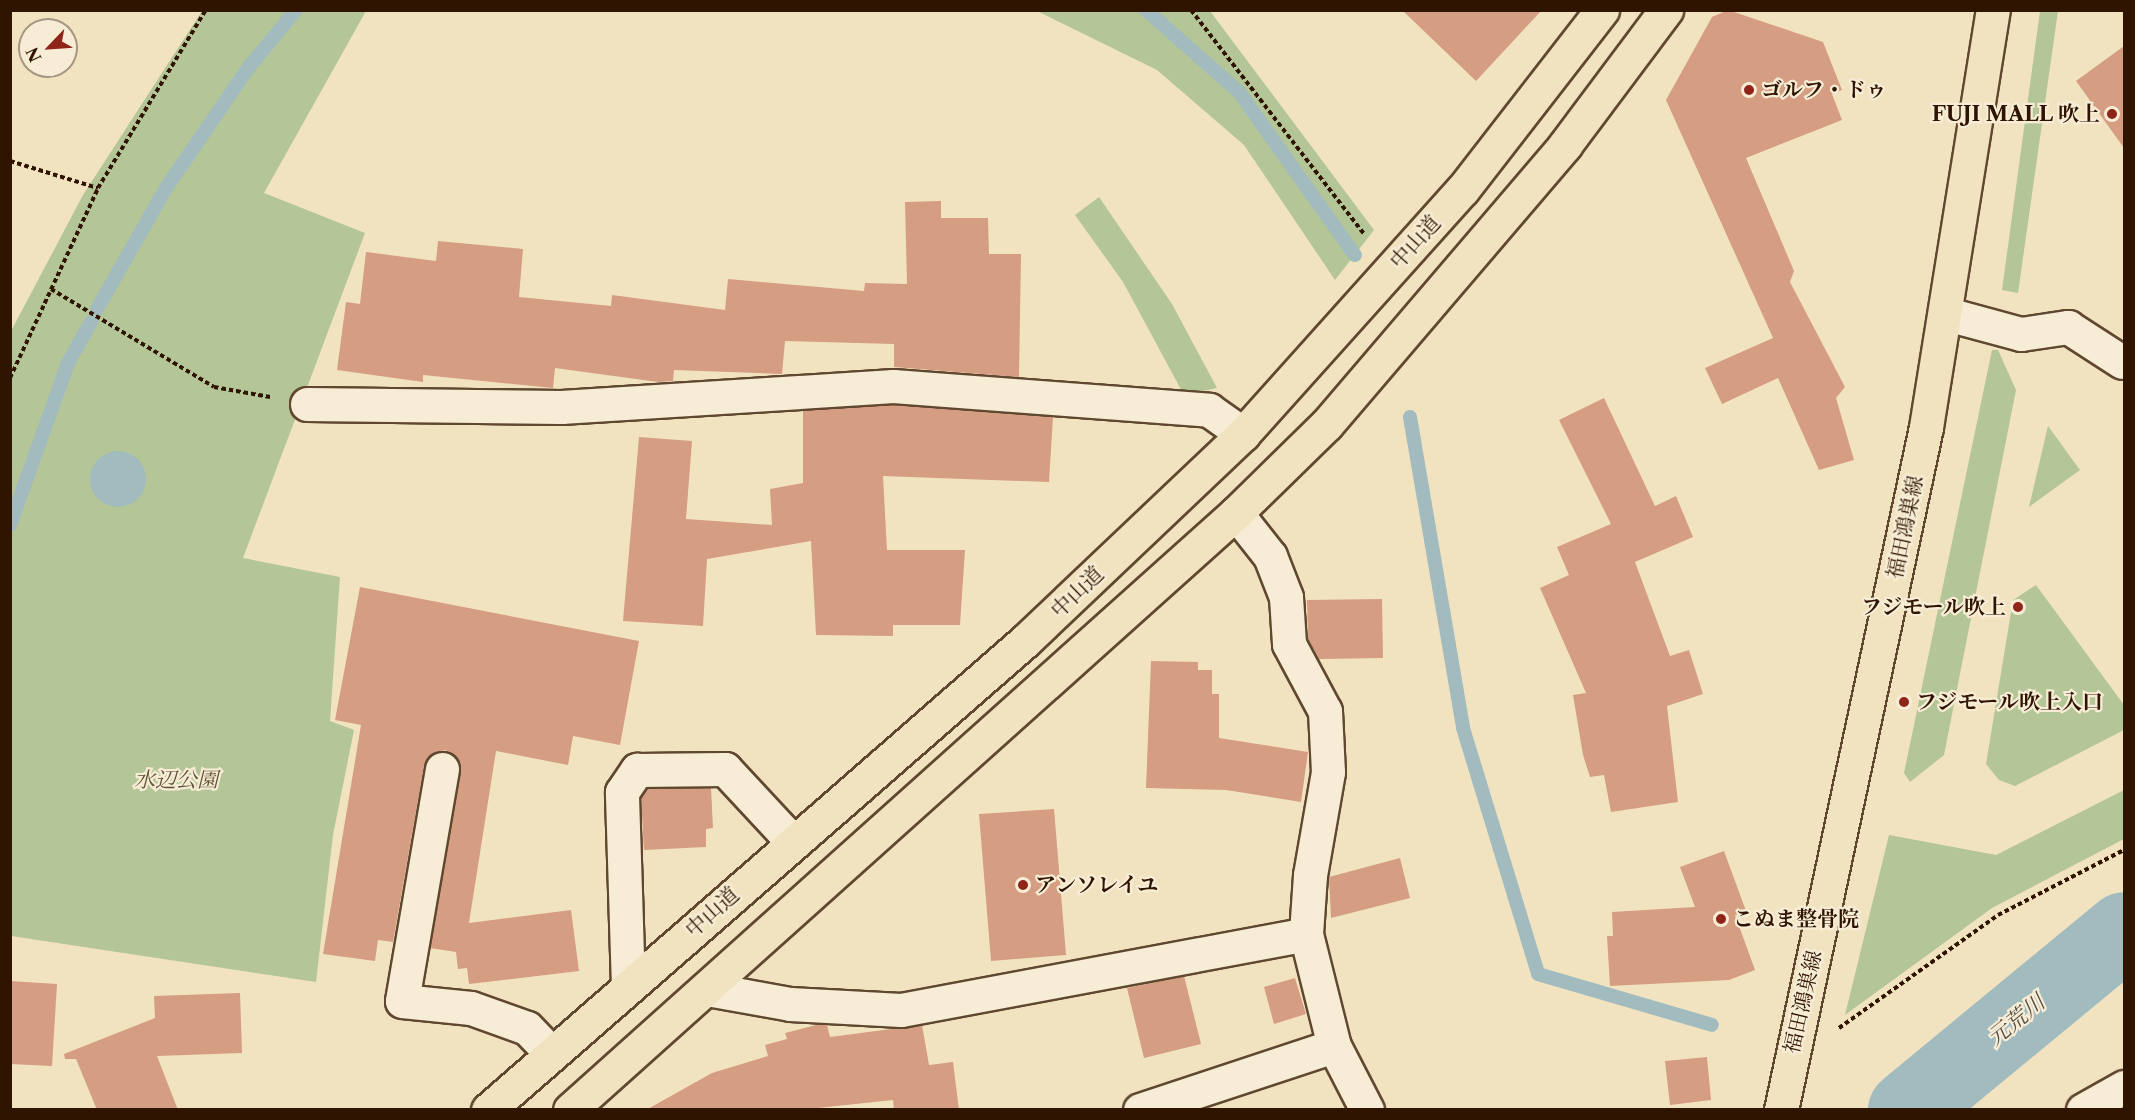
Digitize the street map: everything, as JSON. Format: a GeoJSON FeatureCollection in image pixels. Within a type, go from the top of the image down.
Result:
{"type":"FeatureCollection","features":[{"type":"Feature","properties":{"kind":"main road"},"geometry":{"type":"LineString","coordinates":[[570,1110],[1236,513],[1327,424],[1564,144],[1666,10]]}},
{"type":"Feature","properties":{"kind":"main road","name":"福田鴻巣線"},"geometry":{"type":"LineString","coordinates":[[1781,1110],[1947,314],[1993,10]]}},
{"type":"Feature","properties":{"kind":"main road","name":"中山道"},"geometry":{"type":"LineString","coordinates":[[488,1110],[792,841],[1024,642],[1243,434],[1463,189],[1596,13]]}},
{"type":"Feature","properties":{"kind":"street"},"geometry":{"type":"LineString","coordinates":[[1947,314],[2021,334],[2068,327],[2122,362]]}},
{"type":"Feature","properties":{"kind":"street"},"geometry":{"type":"LineString","coordinates":[[307,404],[561,407],[893,386],[1209,410],[1243,434]]}},
{"type":"Feature","properties":{"kind":"street"},"geometry":{"type":"LineString","coordinates":[[1236,513],[1270,556],[1286,597],[1289,644],[1325,711],[1328,772],[1310,875],[1306,934],[1334,1046],[1367,1110]]}},
{"type":"Feature","properties":{"kind":"street"},"geometry":{"type":"LineString","coordinates":[[442,769],[402,1001],[471,1008],[505,1020],[527,1028],[552,1054]]}},
{"type":"Feature","properties":{"kind":"street"},"geometry":{"type":"LineString","coordinates":[[628,987],[622,792],[637,770],[725,769],[792,841]]}},
{"type":"Feature","properties":{"kind":"street"},"geometry":{"type":"LineString","coordinates":[[707,989],[790,1004],[901,1010],[1306,934]]}},
{"type":"Feature","properties":{"kind":"street"},"geometry":{"type":"LineString","coordinates":[[1140,1110],[1334,1046]]}},
{"type":"Feature","properties":{"kind":"street"},"geometry":{"type":"LineString","coordinates":[[2083,1110],[2124,1087]]}},
{"type":"Feature","properties":{"kind":"path"},"geometry":{"type":"LineString","coordinates":[[10,378],[98,188],[206,10]]}},
{"type":"Feature","properties":{"kind":"path"},"geometry":{"type":"LineString","coordinates":[[1191,10],[1364,234]]}},
{"type":"Feature","properties":{"kind":"path"},"geometry":{"type":"LineString","coordinates":[[10,161],[98,188]]}},
{"type":"Feature","properties":{"kind":"path"},"geometry":{"type":"LineString","coordinates":[[51,289],[214,387],[307,404]]}},
{"type":"Feature","properties":{"kind":"path"},"geometry":{"type":"LineString","coordinates":[[1833,1032],[1998,915],[2124,850]]}},
{"type":"Feature","properties":{"kind":"green space","name":"水辺公園"},"geometry":{"type":"Polygon","coordinates":[[[202,11],[366,11],[264,193],[365,233],[243,558],[340,577],[330,721],[354,730],[333,835],[316,982],[11,936],[10,333],[83,195],[202,11]]]}},
{"type":"Feature","properties":{"kind":"green space"},"geometry":{"type":"Polygon","coordinates":[[[1037,11],[1210,11],[1374,230],[1335,280],[1244,145],[1157,70],[1037,11]]]}},
{"type":"Feature","properties":{"kind":"green space"},"geometry":{"type":"Polygon","coordinates":[[[2040,11],[2058,11],[2018,293],[2002,290],[2040,11]]]}},
{"type":"Feature","properties":{"kind":"green space"},"geometry":{"type":"Polygon","coordinates":[[[1099,197],[1172,304],[1217,388],[1184,395],[1123,282],[1075,215],[1099,197]]]}},
{"type":"Feature","properties":{"kind":"green space"},"geometry":{"type":"Polygon","coordinates":[[[1992,350],[1998,350],[2016,390],[1944,755],[1910,782],[1904,773],[1992,350]]]}},
{"type":"Feature","properties":{"kind":"green space"},"geometry":{"type":"Polygon","coordinates":[[[2048,426],[2080,470],[2029,507],[2048,426]]]}},
{"type":"Feature","properties":{"kind":"green space"},"geometry":{"type":"Polygon","coordinates":[[[2036,585],[2124,705],[2124,730],[2015,786],[1999,780],[1986,764],[2013,600],[2036,585]]]}},
{"type":"Feature","properties":{"kind":"green space"},"geometry":{"type":"Polygon","coordinates":[[[2124,790],[2124,839],[1992,908],[1845,1015],[1889,835],[1996,855],[2124,790]]]}},
{"type":"Feature","properties":{"kind":"water"},"geometry":{"type":"Polygon","coordinates":[[[112,451],[124,451],[134,455],[142,463],[146,479],[142,495],[134,503],[124,507],[112,507],[102,503],[94,495],[90,485],[90,473],[94,463],[102,455],[112,451]]]}},
{"type":"Feature","properties":{"kind":"building"},"geometry":{"type":"Polygon","coordinates":[[[1402,10],[1542,10],[1476,81],[1402,10]]]}},
{"type":"Feature","properties":{"kind":"building"},"geometry":{"type":"Polygon","coordinates":[[[1728,10],[1823,42],[1842,90],[1832,94],[1842,120],[1746,158],[1794,271],[1790,282],[1845,387],[1836,398],[1854,460],[1819,470],[1778,378],[1722,404],[1705,368],[1773,338],[1666,100],[1712,17],[1728,10]]]}},
{"type":"Feature","properties":{"kind":"building","name":"FUJI MALL 吹上"},"geometry":{"type":"Polygon","coordinates":[[[2124,46],[2124,148],[2076,81],[2124,46]]]}},
{"type":"Feature","properties":{"kind":"building"},"geometry":{"type":"Polygon","coordinates":[[[941,201],[941,218],[988,218],[989,254],[1021,254],[1019,377],[894,367],[894,344],[785,341],[782,374],[674,370],[673,381],[658,382],[555,368],[553,388],[423,375],[423,382],[337,370],[346,302],[360,304],[366,252],[436,261],[438,241],[523,249],[519,297],[611,306],[612,295],[725,310],[728,279],[864,291],[865,283],[907,284],[905,202],[941,201]]]}},
{"type":"Feature","properties":{"kind":"building"},"geometry":{"type":"Polygon","coordinates":[[[1604,398],[1655,506],[1676,496],[1693,537],[1635,562],[1670,656],[1689,650],[1703,694],[1667,706],[1678,802],[1611,812],[1604,775],[1590,777],[1583,755],[1573,695],[1586,693],[1540,588],[1569,575],[1557,547],[1611,524],[1559,420],[1604,398]]]}},
{"type":"Feature","properties":{"kind":"building"},"geometry":{"type":"Polygon","coordinates":[[[893,405],[1053,417],[1049,482],[883,476],[887,550],[965,550],[960,625],[893,625],[893,636],[816,635],[811,541],[707,559],[703,626],[623,621],[639,437],[692,441],[686,519],[772,525],[770,489],[803,483],[803,410],[893,405]]]}},
{"type":"Feature","properties":{"kind":"building"},"geometry":{"type":"Polygon","coordinates":[[[360,587],[639,641],[620,745],[573,736],[568,765],[496,751],[469,923],[571,910],[579,971],[469,984],[467,968],[458,969],[456,952],[430,948],[460,772],[454,755],[445,750],[428,757],[424,766],[393,942],[378,940],[375,961],[323,954],[361,725],[335,720],[360,587]]]}},
{"type":"Feature","properties":{"kind":"building"},"geometry":{"type":"Polygon","coordinates":[[[1382,599],[1383,658],[1319,659],[1308,639],[1307,600],[1382,599]]]}},
{"type":"Feature","properties":{"kind":"building"},"geometry":{"type":"Polygon","coordinates":[[[1151,661],[1198,662],[1198,670],[1212,670],[1212,694],[1219,694],[1219,738],[1308,752],[1301,802],[1226,790],[1146,788],[1151,661]]]}},
{"type":"Feature","properties":{"kind":"building"},"geometry":{"type":"Polygon","coordinates":[[[711,788],[713,828],[706,829],[706,847],[644,850],[641,798],[647,789],[711,788]]]}},
{"type":"Feature","properties":{"kind":"building","name":"アンソレイユ"},"geometry":{"type":"Polygon","coordinates":[[[1054,809],[1066,955],[991,961],[979,814],[1054,809]]]}},
{"type":"Feature","properties":{"kind":"building"},"geometry":{"type":"Polygon","coordinates":[[[1724,851],[1746,911],[1735,915],[1755,970],[1729,980],[1610,986],[1607,936],[1613,936],[1612,912],[1695,907],[1680,867],[1724,851]]]}},
{"type":"Feature","properties":{"kind":"building"},"geometry":{"type":"Polygon","coordinates":[[[1400,858],[1410,898],[1331,918],[1329,877],[1400,858]]]}},
{"type":"Feature","properties":{"kind":"building"},"geometry":{"type":"Polygon","coordinates":[[[1184,976],[1201,1044],[1144,1058],[1127,988],[1184,976]]]}},
{"type":"Feature","properties":{"kind":"building"},"geometry":{"type":"Polygon","coordinates":[[[1295,978],[1306,1014],[1274,1024],[1264,987],[1295,978]]]}},
{"type":"Feature","properties":{"kind":"building"},"geometry":{"type":"Polygon","coordinates":[[[10,981],[57,984],[52,1066],[10,1064],[10,981]]]}},
{"type":"Feature","properties":{"kind":"building"},"geometry":{"type":"Polygon","coordinates":[[[240,993],[242,1053],[157,1056],[178,1110],[97,1110],[76,1059],[65,1059],[64,1054],[155,1018],[154,996],[240,993]]]}},
{"type":"Feature","properties":{"kind":"building"},"geometry":{"type":"Polygon","coordinates":[[[820,1024],[827,1025],[830,1037],[922,1025],[929,1065],[953,1062],[959,1110],[894,1110],[893,1100],[799,1110],[646,1110],[712,1073],[768,1056],[765,1045],[787,1039],[785,1033],[820,1024]]]}},
{"type":"Feature","properties":{"kind":"building"},"geometry":{"type":"Polygon","coordinates":[[[1707,1057],[1711,1100],[1670,1105],[1665,1061],[1707,1057]]]}},
{"type":"Feature","properties":{"kind":"waterway"},"geometry":{"type":"LineString","coordinates":[[97,309],[166,188],[249,67],[296,10]]}},
{"type":"Feature","properties":{"kind":"waterway"},"geometry":{"type":"LineString","coordinates":[[1146,10],[1239,92],[1355,255]]}},
{"type":"Feature","properties":{"kind":"waterway"},"geometry":{"type":"LineString","coordinates":[[10,525],[68,363],[91,322]]}},
{"type":"Feature","properties":{"kind":"waterway"},"geometry":{"type":"LineString","coordinates":[[1410,417],[1463,728],[1538,974],[1712,1025]]}},
{"type":"Feature","properties":{"kind":"waterway","name":"元荒川"},"geometry":{"type":"LineString","coordinates":[[1907,1110],[2124,931]]}},
{"type":"Feature","properties":{"kind":"place","name":"ゴルフ・ドゥ"},"geometry":{"type":"Point","coordinates":[1749,90]}},
{"type":"Feature","properties":{"kind":"place","name":"FUJI MALL 吹上"},"geometry":{"type":"Point","coordinates":[2112,114]}},
{"type":"Feature","properties":{"kind":"place","name":"フジモール吹上"},"geometry":{"type":"Point","coordinates":[2018,607]}},
{"type":"Feature","properties":{"kind":"place","name":"フジモール吹上入口"},"geometry":{"type":"Point","coordinates":[1904,702]}},
{"type":"Feature","properties":{"kind":"place","name":"アンソレイユ"},"geometry":{"type":"Point","coordinates":[1023,885]}},
{"type":"Feature","properties":{"kind":"place","name":"こぬま整骨院"},"geometry":{"type":"Point","coordinates":[1721,919]}}]}
